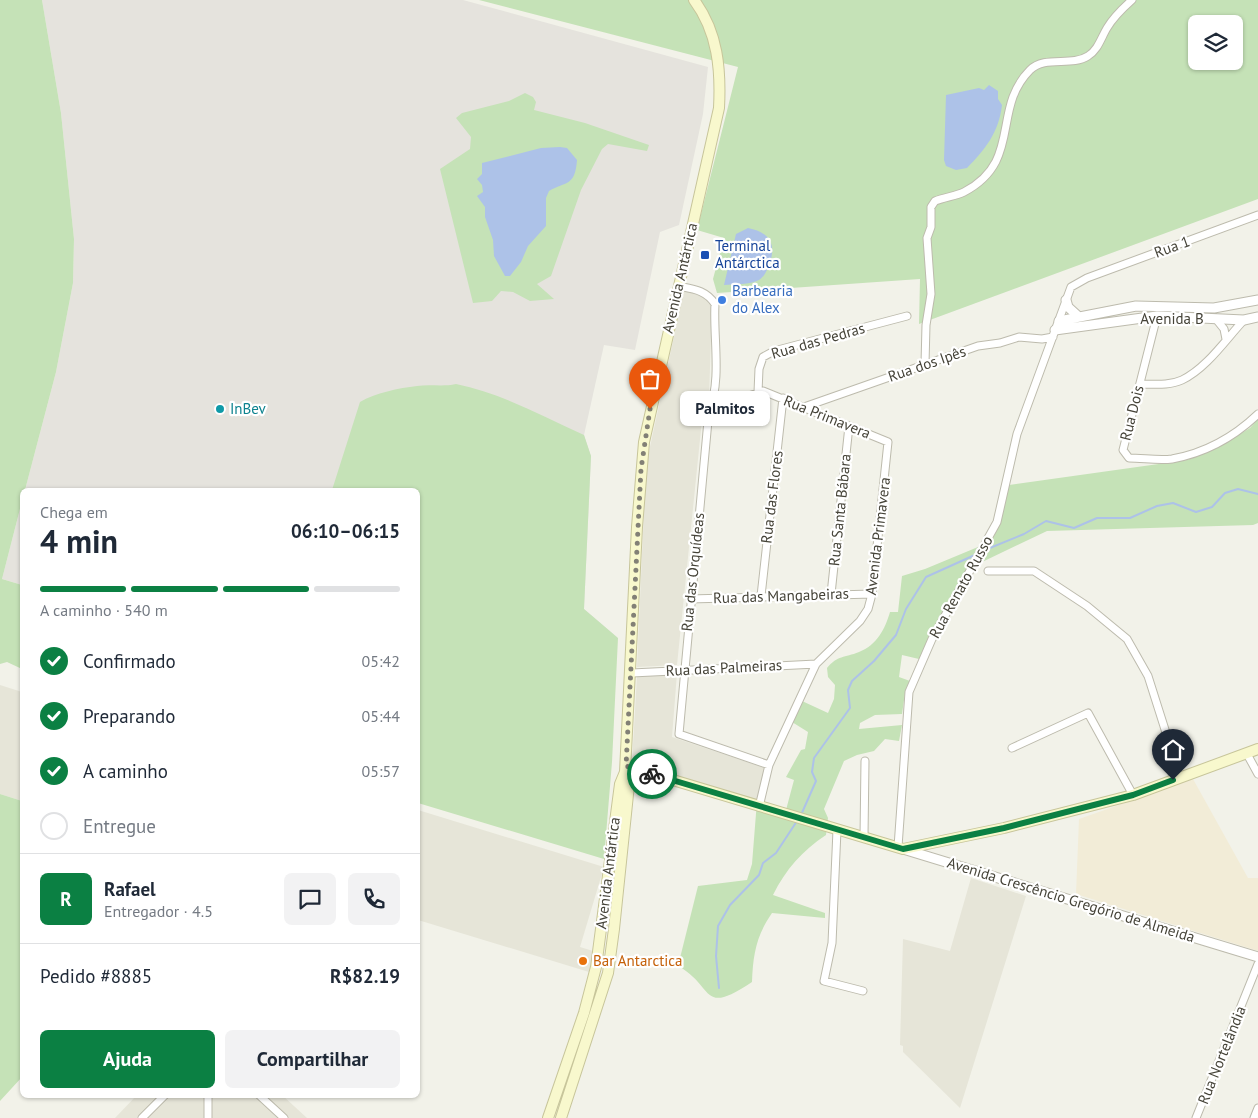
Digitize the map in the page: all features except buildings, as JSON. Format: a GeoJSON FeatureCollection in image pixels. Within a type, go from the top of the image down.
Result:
{"type":"FeatureCollection","features":[{"type":"Feature","properties":{"kind":"main road","name":"Avenida Antártica"},"geometry":{"type":"LineString","coordinates":[[561,1118],[603,989],[614,929],[629,785],[626,769],[632,673],[637,527],[644,442],[719,108],[720,83],[716,47],[698,1]]}},
{"type":"Feature","properties":{"kind":"main road"},"geometry":{"type":"LineString","coordinates":[[900,848],[1004,828],[1133,795],[1247,754],[1258,748]]}},
{"type":"Feature","properties":{"kind":"main road","name":"Avenida Antártica"},"geometry":{"type":"LineString","coordinates":[[548,1118],[584,1013],[599,947],[620,784],[626,769]]}},
{"type":"Feature","properties":{"kind":"main road","name":"Avenida Crescêncio Gregório de Almeida"},"geometry":{"type":"LineString","coordinates":[[626,769],[900,848]]}},
{"type":"Feature","properties":{"kind":"main road"},"geometry":{"type":"LineString","coordinates":[[599,947],[600,976],[603,989]]}},
{"type":"Feature","properties":{"kind":"street"},"geometry":{"type":"LineString","coordinates":[[925,364],[926,325],[931,294],[927,238],[931,227],[931,207],[935,201],[964,193],[981,180],[998,160],[1004,144],[1006,114],[1010,102],[1031,68],[1047,62],[1082,59],[1090,55],[1108,27],[1132,0]]}},
{"type":"Feature","properties":{"kind":"street","name":"Rua 1"},"geometry":{"type":"LineString","coordinates":[[1056,329],[1071,287],[1087,278],[1258,215]]}},
{"type":"Feature","properties":{"kind":"street","name":"Rua das Orquídeas"},"geometry":{"type":"LineString","coordinates":[[678,286],[701,291],[710,296],[715,304],[715,385],[709,410],[679,734],[770,765]]}},
{"type":"Feature","properties":{"kind":"street"},"geometry":{"type":"LineString","coordinates":[[1066,300],[1068,307],[1079,317]]}},
{"type":"Feature","properties":{"kind":"street","name":"Avenida B"},"geometry":{"type":"LineString","coordinates":[[1056,329],[1079,317],[1136,306],[1214,308],[1258,300]]}},
{"type":"Feature","properties":{"kind":"street","name":"Rua das Pedras"},"geometry":{"type":"LineString","coordinates":[[758,392],[763,358],[774,351],[907,316]]}},
{"type":"Feature","properties":{"kind":"street","name":"Avenida B"},"geometry":{"type":"LineString","coordinates":[[1056,329],[1157,316],[1244,320],[1258,316]]}},
{"type":"Feature","properties":{"kind":"street","name":"Rua Dois"},"geometry":{"type":"LineString","coordinates":[[1157,316],[1123,450],[1129,458],[1171,459],[1211,447],[1243,428],[1258,414]]}},
{"type":"Feature","properties":{"kind":"street"},"geometry":{"type":"LineString","coordinates":[[1216,319],[1224,329],[1226,339]]}},
{"type":"Feature","properties":{"kind":"street"},"geometry":{"type":"LineString","coordinates":[[1140,384],[1164,384],[1181,380],[1198,369],[1244,320]]}},
{"type":"Feature","properties":{"kind":"street","name":"Rua dos Ipês"},"geometry":{"type":"LineString","coordinates":[[804,407],[978,346],[1000,344],[1013,338],[1042,339],[1056,329]]}},
{"type":"Feature","properties":{"kind":"street","name":"Rua Renato Russo"},"geometry":{"type":"LineString","coordinates":[[900,848],[909,692],[932,640],[997,522],[1017,434],[1056,329]]}},
{"type":"Feature","properties":{"kind":"street"},"geometry":{"type":"LineString","coordinates":[[709,410],[758,392]]}},
{"type":"Feature","properties":{"kind":"street","name":"Rua Primavera"},"geometry":{"type":"LineString","coordinates":[[758,392],[783,398],[888,442]]}},
{"type":"Feature","properties":{"kind":"street","name":"Rua das Flores"},"geometry":{"type":"LineString","coordinates":[[761,596],[783,398]]}},
{"type":"Feature","properties":{"kind":"street","name":"Rua Santa Bábara"},"geometry":{"type":"LineString","coordinates":[[831,594],[850,426]]}},
{"type":"Feature","properties":{"kind":"street","name":"Avenida Primavera"},"geometry":{"type":"LineString","coordinates":[[758,807],[770,765],[816,664],[860,621],[868,609],[872,594],[888,442]]}},
{"type":"Feature","properties":{"kind":"street"},"geometry":{"type":"LineString","coordinates":[[988,571],[1034,571],[1087,606],[1126,639],[1148,676],[1168,739],[1173,780]]}},
{"type":"Feature","properties":{"kind":"street","name":"Rua das Mangabeiras"},"geometry":{"type":"LineString","coordinates":[[690,599],[872,594]]}},
{"type":"Feature","properties":{"kind":"street","name":"Rua das Palmeiras"},"geometry":{"type":"LineString","coordinates":[[632,673],[816,664]]}},
{"type":"Feature","properties":{"kind":"street"},"geometry":{"type":"LineString","coordinates":[[1012,748],[1088,713],[1133,795]]}},
{"type":"Feature","properties":{"kind":"street"},"geometry":{"type":"LineString","coordinates":[[1247,754],[1258,774]]}},
{"type":"Feature","properties":{"kind":"street"},"geometry":{"type":"LineString","coordinates":[[864,837],[865,761]]}},
{"type":"Feature","properties":{"kind":"street"},"geometry":{"type":"LineString","coordinates":[[837,830],[832,943],[824,981],[864,991]]}},
{"type":"Feature","properties":{"kind":"street","name":"Avenida Crescêncio Gregório de Almeida"},"geometry":{"type":"LineString","coordinates":[[900,848],[1258,957]]}},
{"type":"Feature","properties":{"kind":"street","name":"Rua Nortelândia"},"geometry":{"type":"LineString","coordinates":[[1196,1118],[1258,964]]}},
{"type":"Feature","properties":{"kind":"street"},"geometry":{"type":"LineString","coordinates":[[142,1118],[162,1098]]}},
{"type":"Feature","properties":{"kind":"street"},"geometry":{"type":"LineString","coordinates":[[208,1098],[208,1118]]}},
{"type":"Feature","properties":{"kind":"street"},"geometry":{"type":"LineString","coordinates":[[262,1098],[284,1118]]}},
{"type":"Feature","properties":{"kind":"street"},"geometry":{"type":"LineString","coordinates":[[1254,1118],[1258,1108]]}},
{"type":"Feature","properties":{"kind":"shaded area"},"geometry":{"type":"Polygon","coordinates":[[[42,0],[463,0],[708,67],[703,114],[679,225],[660,232],[635,350],[604,345],[584,435],[591,456],[584,609],[618,638],[420,491],[420,488],[26,488],[56,372],[73,283],[74,239],[61,113],[42,0]]]}},
{"type":"Feature","properties":{"kind":"shaded area"},"geometry":{"type":"Polygon","coordinates":[[[684,291],[707,297],[712,306],[709,399],[703,410],[677,665],[637,667],[646,465],[684,291]]]}},
{"type":"Feature","properties":{"kind":"shaded area"},"geometry":{"type":"Polygon","coordinates":[[[20,509],[20,584],[2,579],[20,509]]]}},
{"type":"Feature","properties":{"kind":"shaded area"},"geometry":{"type":"Polygon","coordinates":[[[677,673],[672,737],[765,768],[757,801],[632,762],[637,676],[677,673]]]}},
{"type":"Feature","properties":{"kind":"shaded area"},"geometry":{"type":"Polygon","coordinates":[[[0,685],[20,691],[20,800],[0,794],[0,685]]]}},
{"type":"Feature","properties":{"kind":"shaded area"},"geometry":{"type":"Polygon","coordinates":[[[1193,779],[1248,878],[1258,878],[1258,951],[1076,894],[1079,819],[1193,779]]]}},
{"type":"Feature","properties":{"kind":"shaded area"},"geometry":{"type":"Polygon","coordinates":[[[420,811],[604,867],[580,947],[593,951],[589,972],[420,921],[420,811]]]}},
{"type":"Feature","properties":{"kind":"shaded area"},"geometry":{"type":"Polygon","coordinates":[[[971,878],[1026,896],[960,1108],[903,1052],[903,1046],[900,1045],[903,939],[950,951],[971,878]]]}},
{"type":"Feature","properties":{"kind":"shaded area"},"geometry":{"type":"Polygon","coordinates":[[[134,1098],[285,1098],[307,1118],[115,1118],[134,1098]]]}},
{"type":"Feature","properties":{"kind":"green space"},"geometry":{"type":"Polygon","coordinates":[[[0,0],[42,0],[61,113],[74,239],[73,283],[56,372],[26,488],[20,488],[20,509],[2,579],[20,584],[20,668],[7,662],[0,664],[0,0]]]}},
{"type":"Feature","properties":{"kind":"green space"},"geometry":{"type":"Polygon","coordinates":[[[479,0],[1258,0],[1258,199],[919,324],[920,279],[717,293],[713,279],[724,238],[697,230],[738,67],[479,0]]]}},
{"type":"Feature","properties":{"kind":"green space"},"geometry":{"type":"Polygon","coordinates":[[[525,93],[533,97],[536,102],[534,110],[585,123],[649,145],[647,151],[608,144],[602,149],[581,190],[551,276],[537,284],[554,299],[530,301],[513,292],[501,291],[492,301],[473,303],[440,169],[470,149],[471,137],[456,118],[462,113],[509,101],[525,93]]]}},
{"type":"Feature","properties":{"kind":"green space"},"geometry":{"type":"Polygon","coordinates":[[[456,384],[489,393],[584,435],[591,456],[584,609],[618,638],[612,762],[604,859],[420,804],[420,488],[333,488],[360,402],[403,388],[422,385],[456,384]]]}},
{"type":"Feature","properties":{"kind":"green space"},"geometry":{"type":"Polygon","coordinates":[[[1258,419],[1258,523],[1253,525],[1047,531],[980,563],[999,526],[1009,485],[1187,460],[1220,446],[1250,428],[1258,419]]]}},
{"type":"Feature","properties":{"kind":"green space"},"geometry":{"type":"Polygon","coordinates":[[[978,547],[919,659],[902,655],[899,677],[910,681],[905,693],[902,714],[875,715],[860,723],[859,729],[902,725],[899,741],[885,739],[874,751],[857,755],[844,761],[824,809],[828,818],[826,835],[809,847],[795,861],[773,895],[825,913],[825,918],[772,913],[762,930],[756,946],[752,982],[724,997],[715,998],[709,995],[690,974],[678,966],[698,886],[747,880],[752,864],[757,801],[786,810],[794,780],[786,777],[801,750],[805,749],[808,732],[792,722],[802,701],[828,713],[834,699],[835,685],[828,677],[827,668],[838,659],[859,652],[875,641],[883,630],[890,612],[898,612],[902,576],[925,569],[978,547]]]}},
{"type":"Feature","properties":{"kind":"green space"},"geometry":{"type":"Polygon","coordinates":[[[0,794],[20,800],[20,1079],[0,1101],[0,794]]]}},
{"type":"Feature","properties":{"kind":"water"},"geometry":{"type":"Polygon","coordinates":[[[989,85],[998,91],[998,99],[1002,105],[998,124],[990,140],[967,168],[956,170],[946,166],[944,160],[946,95],[979,88],[984,90],[989,85]]]}},
{"type":"Feature","properties":{"kind":"water"},"geometry":{"type":"Polygon","coordinates":[[[541,148],[567,148],[577,160],[574,175],[569,182],[549,191],[546,198],[546,226],[528,246],[521,262],[510,276],[505,276],[494,256],[493,240],[485,217],[485,207],[477,196],[483,192],[482,185],[477,179],[482,174],[482,163],[541,148]]]}},
{"type":"Feature","properties":{"kind":"water"},"geometry":{"type":"Polygon","coordinates":[[[748,228],[763,233],[770,242],[772,253],[768,268],[762,278],[755,282],[724,285],[736,234],[748,228]]]}},
{"type":"Feature","properties":{"kind":"waterway"},"geometry":{"type":"LineString","coordinates":[[985,550],[1024,534],[1046,521],[1074,528],[1097,518],[1130,518],[1157,506],[1173,503],[1196,512],[1212,507],[1225,493],[1238,489],[1258,494]]}},
{"type":"Feature","properties":{"kind":"waterway"},"geometry":{"type":"LineString","coordinates":[[801,815],[816,781],[812,772],[814,758],[850,708],[848,690],[852,681],[874,661],[896,635],[906,609],[926,577],[977,554]]}},
{"type":"Feature","properties":{"kind":"waterway"},"geometry":{"type":"LineString","coordinates":[[719,988],[716,956],[718,926],[730,905],[759,875],[763,863],[776,853],[797,821]]}},
{"type":"Feature","properties":{"kind":"way so far"},"geometry":{"type":"LineString","coordinates":[[650,409],[641,469],[637,527],[632,673],[626,766],[652,774]]}},
{"type":"Feature","properties":{"kind":"place","name":"Terminal Antárctica"},"geometry":{"type":"Point","coordinates":[705,255]}},
{"type":"Feature","properties":{"kind":"place","name":"Barbearia do Alex"},"geometry":{"type":"Point","coordinates":[722,300]}},
{"type":"Feature","properties":{"kind":"place","name":"InBev"},"geometry":{"type":"Point","coordinates":[220,409]}},
{"type":"Feature","properties":{"kind":"place","name":"Palmitos"},"geometry":{"type":"Point","coordinates":[650,409]}},
{"type":"Feature","properties":{"kind":"place","name":"Bar Antarctica"},"geometry":{"type":"Point","coordinates":[583,961]}},
{"type":"Feature","properties":{"kind":"route"},"geometry":{"type":"LineString","coordinates":[[652,774],[803,821],[903,849],[1004,828],[1133,795],[1173,780]]}}]}
